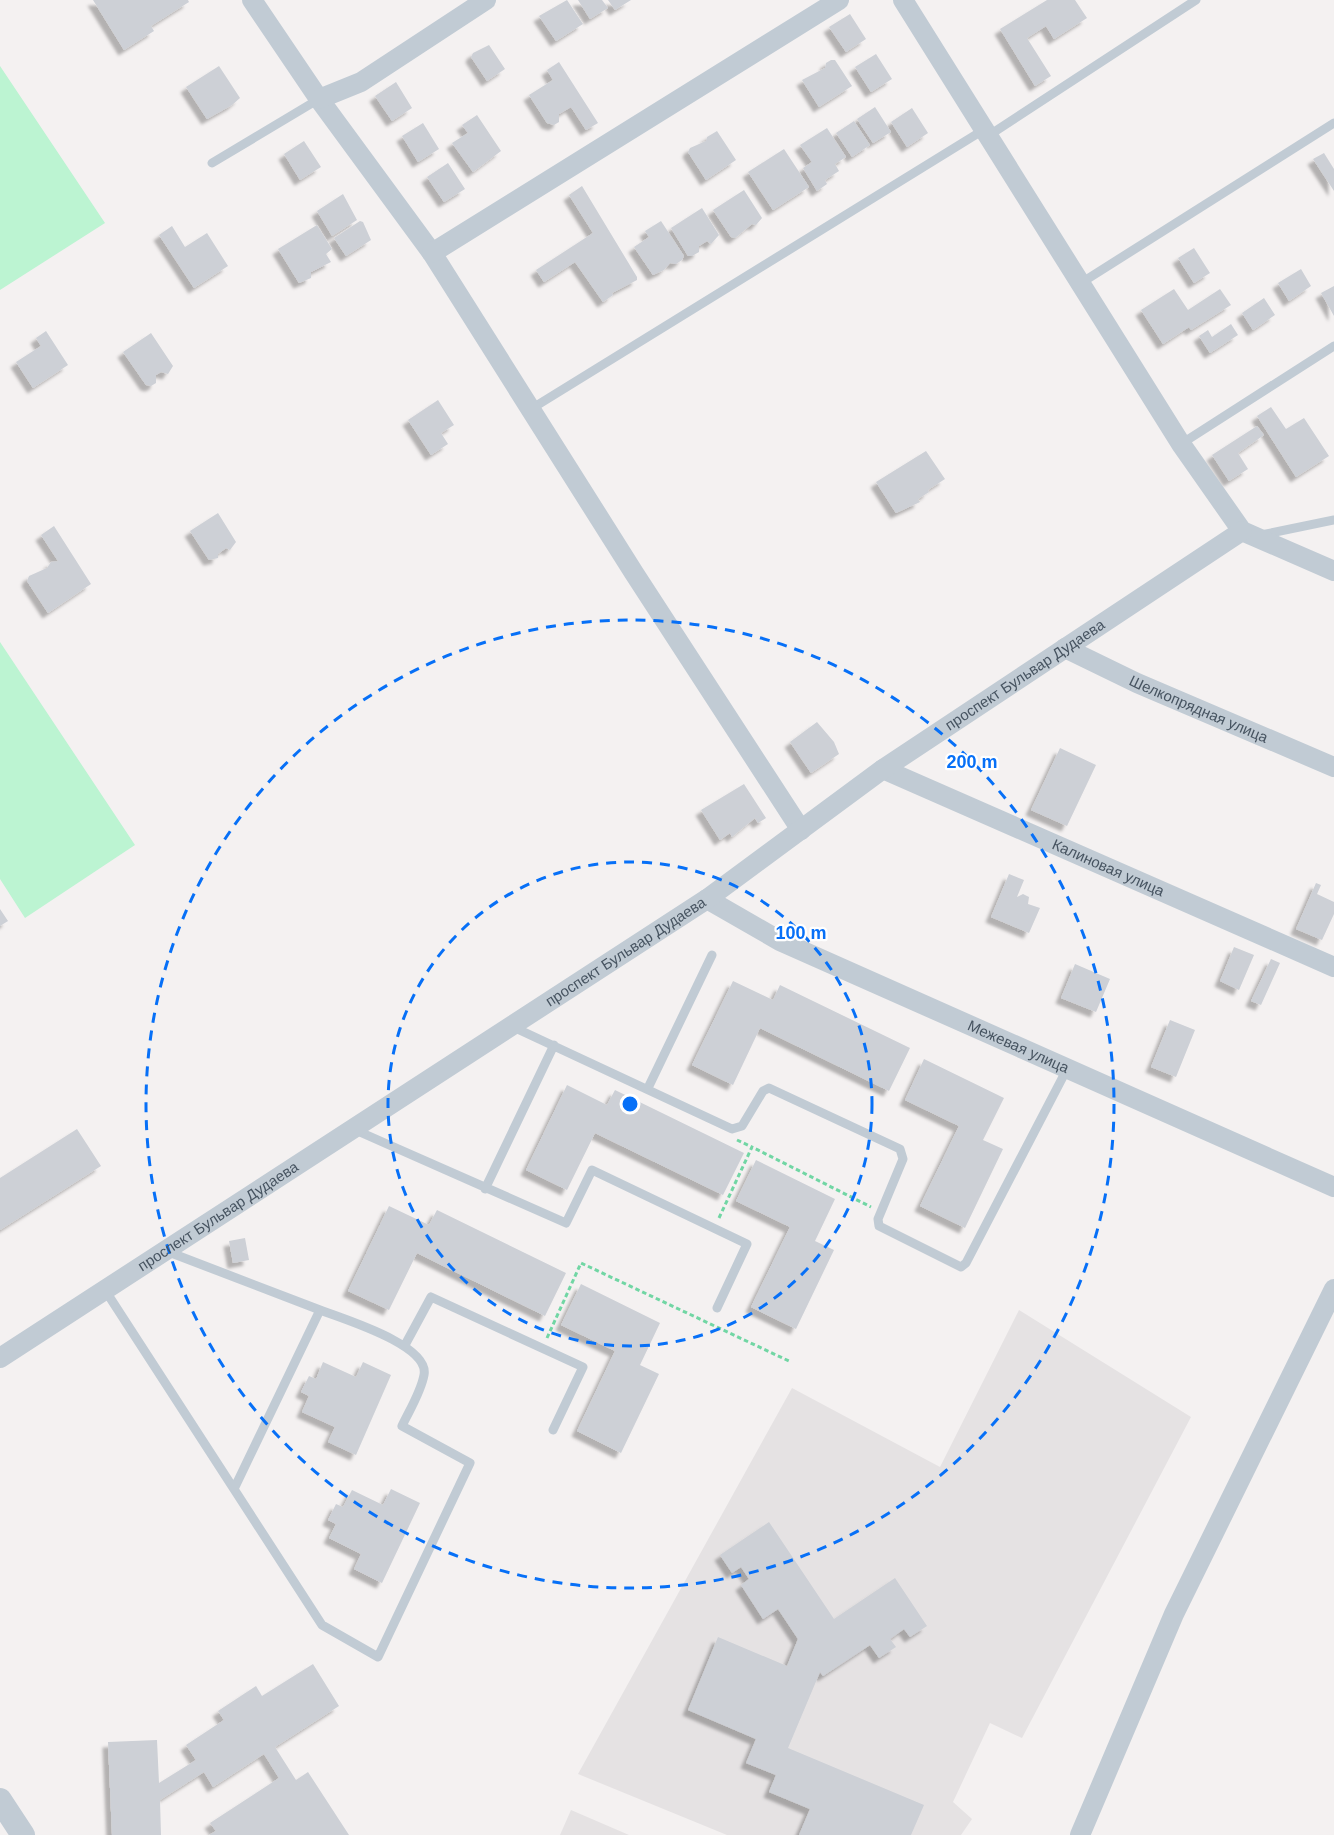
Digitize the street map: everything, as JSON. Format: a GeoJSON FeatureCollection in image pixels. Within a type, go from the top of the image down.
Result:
{"type":"FeatureCollection","features":[{"type":"Feature","properties":{"kind":"street"},"geometry":{"type":"LineString","coordinates":[[252,0],[319,99],[432,253],[801,830]]}},
{"type":"Feature","properties":{"kind":"street"},"geometry":{"type":"LineString","coordinates":[[319,99],[361,81],[486,0]]}},
{"type":"Feature","properties":{"kind":"street"},"geometry":{"type":"LineString","coordinates":[[432,253],[839,0]]}},
{"type":"Feature","properties":{"kind":"street"},"geometry":{"type":"LineString","coordinates":[[903,0],[1181,444],[1247,534],[1334,571]]}},
{"type":"Feature","properties":{"kind":"street","name":"проспект Бульвар Дудаева"},"geometry":{"type":"LineString","coordinates":[[0,1358],[707,899],[883,769],[1065,648],[1247,534]]}},
{"type":"Feature","properties":{"kind":"street","name":"Шелкопрядная улица"},"geometry":{"type":"LineString","coordinates":[[1065,648],[1137,684],[1334,767]]}},
{"type":"Feature","properties":{"kind":"street","name":"Калиновая улица"},"geometry":{"type":"LineString","coordinates":[[883,769],[1334,967]]}},
{"type":"Feature","properties":{"kind":"street","name":"Межевая улица"},"geometry":{"type":"LineString","coordinates":[[707,899],[780,941],[1334,1187]]}},
{"type":"Feature","properties":{"kind":"street"},"geometry":{"type":"LineString","coordinates":[[1080,1835],[1174,1614],[1334,1288]]}},
{"type":"Feature","properties":{"kind":"street"},"geometry":{"type":"LineString","coordinates":[[0,1800],[23,1835]]}},
{"type":"Feature","properties":{"kind":"lane"},"geometry":{"type":"LineString","coordinates":[[531,409],[986,133],[1196,0]]}},
{"type":"Feature","properties":{"kind":"lane"},"geometry":{"type":"LineString","coordinates":[[212,163],[319,99]]}},
{"type":"Feature","properties":{"kind":"lane"},"geometry":{"type":"LineString","coordinates":[[1081,283],[1334,123]]}},
{"type":"Feature","properties":{"kind":"lane"},"geometry":{"type":"LineString","coordinates":[[1181,444],[1334,346]]}},
{"type":"Feature","properties":{"kind":"lane"},"geometry":{"type":"LineString","coordinates":[[1247,534],[1334,520]]}},
{"type":"Feature","properties":{"kind":"lane"},"geometry":{"type":"LineString","coordinates":[[648,1088],[712,955]]}},
{"type":"Feature","properties":{"kind":"lane"},"geometry":{"type":"LineString","coordinates":[[511,1026],[736,1130],[742,1126],[763,1091],[772,1089],[900,1149],[903,1158],[877,1223],[882,1229],[957,1266],[964,1266],[1067,1069]]}},
{"type":"Feature","properties":{"kind":"lane"},"geometry":{"type":"LineString","coordinates":[[485,1189],[554,1045]]}},
{"type":"Feature","properties":{"kind":"lane"},"geometry":{"type":"LineString","coordinates":[[353,1129],[566,1223],[592,1170],[747,1244],[717,1308]]}},
{"type":"Feature","properties":{"kind":"lane"},"geometry":{"type":"LineString","coordinates":[[105,1290],[322,1625],[378,1657],[470,1463],[402,1426],[424,1374],[422,1362],[405,1345],[166,1251]]}},
{"type":"Feature","properties":{"kind":"lane"},"geometry":{"type":"LineString","coordinates":[[405,1345],[430,1297],[583,1367],[553,1430]]}},
{"type":"Feature","properties":{"kind":"lane"},"geometry":{"type":"LineString","coordinates":[[234,1489],[320,1310]]}},
{"type":"Feature","properties":{"kind":"path"},"geometry":{"type":"LineString","coordinates":[[714,1228],[752,1147],[881,1212]]}},
{"type":"Feature","properties":{"kind":"path"},"geometry":{"type":"LineString","coordinates":[[542,1348],[580,1263],[791,1362]]}},
{"type":"Feature","properties":{"kind":"shaded area"},"geometry":{"type":"Polygon","coordinates":[[[1019,1310],[1191,1417],[1022,1738],[990,1723],[953,1802],[972,1819],[961,1835],[727,1835],[578,1774],[792,1388],[940,1467],[1019,1310]]]}},
{"type":"Feature","properties":{"kind":"shaded area"},"geometry":{"type":"Polygon","coordinates":[[[571,1810],[629,1835],[560,1835],[571,1810]]]}},
{"type":"Feature","properties":{"kind":"green space"},"geometry":{"type":"Polygon","coordinates":[[[0,66],[105,223],[0,290],[0,66]]]}},
{"type":"Feature","properties":{"kind":"green space"},"geometry":{"type":"Polygon","coordinates":[[[0,642],[135,845],[25,918],[0,879],[0,642]]]}},
{"type":"Feature","properties":{"kind":"building"},"geometry":{"type":"Polygon","coordinates":[[[93,0],[188,0],[189,2],[151,26],[154,31],[124,50],[93,0]]]}},
{"type":"Feature","properties":{"kind":"building"},"geometry":{"type":"Polygon","coordinates":[[[567,0],[583,24],[556,41],[539,16],[567,0]]]}},
{"type":"Feature","properties":{"kind":"building"},"geometry":{"type":"Polygon","coordinates":[[[578,0],[602,0],[608,8],[590,19],[578,0]]]}},
{"type":"Feature","properties":{"kind":"building"},"geometry":{"type":"Polygon","coordinates":[[[608,0],[631,0],[615,10],[608,0]]]}},
{"type":"Feature","properties":{"kind":"building"},"geometry":{"type":"Polygon","coordinates":[[[1047,0],[1075,0],[1087,18],[1054,39],[1046,26],[1027,38],[1051,76],[1035,86],[1000,29],[1047,0]]]}},
{"type":"Feature","properties":{"kind":"building"},"geometry":{"type":"Polygon","coordinates":[[[850,14],[866,39],[846,52],[829,27],[850,14]]]}},
{"type":"Feature","properties":{"kind":"building"},"geometry":{"type":"Polygon","coordinates":[[[489,45],[505,69],[487,81],[471,57],[473,53],[489,45]]]}},
{"type":"Feature","properties":{"kind":"building"},"geometry":{"type":"Polygon","coordinates":[[[876,54],[892,79],[871,92],[855,67],[876,54]]]}},
{"type":"Feature","properties":{"kind":"building"},"geometry":{"type":"Polygon","coordinates":[[[835,60],[852,86],[819,107],[802,80],[825,68],[826,63],[835,60]]]}},
{"type":"Feature","properties":{"kind":"building"},"geometry":{"type":"Polygon","coordinates":[[[559,62],[598,123],[586,130],[571,107],[559,114],[559,122],[554,125],[547,123],[529,95],[553,80],[547,70],[559,62]]]}},
{"type":"Feature","properties":{"kind":"building"},"geometry":{"type":"Polygon","coordinates":[[[219,66],[240,98],[207,119],[186,87],[219,66]]]}},
{"type":"Feature","properties":{"kind":"building"},"geometry":{"type":"Polygon","coordinates":[[[396,82],[412,108],[392,121],[375,96],[396,82]]]}},
{"type":"Feature","properties":{"kind":"building"},"geometry":{"type":"Polygon","coordinates":[[[875,107],[891,132],[873,143],[857,119],[875,107]]]}},
{"type":"Feature","properties":{"kind":"building"},"geometry":{"type":"Polygon","coordinates":[[[912,108],[928,133],[907,147],[891,122],[912,108]]]}},
{"type":"Feature","properties":{"kind":"building"},"geometry":{"type":"Polygon","coordinates":[[[477,115],[501,151],[473,172],[452,143],[468,133],[462,125],[477,115]]]}},
{"type":"Feature","properties":{"kind":"building"},"geometry":{"type":"Polygon","coordinates":[[[854,121],[870,145],[852,157],[836,133],[854,121]]]}},
{"type":"Feature","properties":{"kind":"building"},"geometry":{"type":"Polygon","coordinates":[[[423,123],[439,149],[418,162],[402,136],[423,123]]]}},
{"type":"Feature","properties":{"kind":"building"},"geometry":{"type":"Polygon","coordinates":[[[827,128],[846,157],[835,164],[839,171],[825,180],[827,184],[817,191],[803,168],[812,162],[800,145],[827,128]]]}},
{"type":"Feature","properties":{"kind":"building"},"geometry":{"type":"Polygon","coordinates":[[[717,131],[736,160],[706,180],[688,152],[690,148],[706,141],[707,137],[717,131]]]}},
{"type":"Feature","properties":{"kind":"building"},"geometry":{"type":"Polygon","coordinates":[[[304,141],[321,167],[300,180],[284,154],[304,141]]]}},
{"type":"Feature","properties":{"kind":"building"},"geometry":{"type":"Polygon","coordinates":[[[784,149],[809,187],[773,210],[748,172],[784,149]]]}},
{"type":"Feature","properties":{"kind":"building"},"geometry":{"type":"Polygon","coordinates":[[[1324,153],[1334,169],[1334,191],[1313,159],[1324,153]]]}},
{"type":"Feature","properties":{"kind":"building"},"geometry":{"type":"Polygon","coordinates":[[[448,163],[465,189],[444,202],[427,177],[448,163]]]}},
{"type":"Feature","properties":{"kind":"building"},"geometry":{"type":"Polygon","coordinates":[[[582,186],[637,277],[637,280],[612,293],[613,295],[603,302],[575,262],[544,282],[536,270],[593,233],[569,195],[582,186]]]}},
{"type":"Feature","properties":{"kind":"building"},"geometry":{"type":"Polygon","coordinates":[[[744,190],[762,218],[756,225],[752,224],[735,238],[731,237],[713,210],[744,190]]]}},
{"type":"Feature","properties":{"kind":"building"},"geometry":{"type":"Polygon","coordinates":[[[343,194],[357,220],[332,236],[317,211],[343,194]]]}},
{"type":"Feature","properties":{"kind":"building"},"geometry":{"type":"Polygon","coordinates":[[[702,208],[719,235],[711,244],[707,241],[699,246],[699,252],[688,256],[671,228],[702,208]]]}},
{"type":"Feature","properties":{"kind":"building"},"geometry":{"type":"Polygon","coordinates":[[[360,221],[363,222],[371,240],[346,256],[334,238],[360,221]]]}},
{"type":"Feature","properties":{"kind":"building"},"geometry":{"type":"Polygon","coordinates":[[[661,221],[684,256],[676,264],[670,263],[664,270],[653,275],[634,247],[649,237],[645,231],[661,221]]]}},
{"type":"Feature","properties":{"kind":"building"},"geometry":{"type":"Polygon","coordinates":[[[317,225],[332,249],[326,254],[331,262],[311,272],[311,278],[299,283],[278,249],[317,225]]]}},
{"type":"Feature","properties":{"kind":"building"},"geometry":{"type":"Polygon","coordinates":[[[172,226],[185,247],[207,233],[228,266],[194,288],[159,235],[172,226]]]}},
{"type":"Feature","properties":{"kind":"building"},"geometry":{"type":"Polygon","coordinates":[[[1194,248],[1210,273],[1194,283],[1178,258],[1194,248]]]}},
{"type":"Feature","properties":{"kind":"building"},"geometry":{"type":"Polygon","coordinates":[[[1301,269],[1311,286],[1289,301],[1278,283],[1301,269]]]}},
{"type":"Feature","properties":{"kind":"building"},"geometry":{"type":"Polygon","coordinates":[[[1334,286],[1334,316],[1321,293],[1334,286]]]}},
{"type":"Feature","properties":{"kind":"building"},"geometry":{"type":"Polygon","coordinates":[[[1174,289],[1188,310],[1220,289],[1231,305],[1191,330],[1189,327],[1163,344],[1141,310],[1174,289]]]}},
{"type":"Feature","properties":{"kind":"building"},"geometry":{"type":"Polygon","coordinates":[[[1264,298],[1275,315],[1253,330],[1242,313],[1264,298]]]}},
{"type":"Feature","properties":{"kind":"building"},"geometry":{"type":"Polygon","coordinates":[[[1231,324],[1238,335],[1210,353],[1199,336],[1208,330],[1212,337],[1231,324]]]}},
{"type":"Feature","properties":{"kind":"building"},"geometry":{"type":"Polygon","coordinates":[[[46,331],[68,365],[33,388],[16,362],[41,346],[36,338],[46,331]]]}},
{"type":"Feature","properties":{"kind":"building"},"geometry":{"type":"Polygon","coordinates":[[[151,333],[173,366],[168,374],[161,372],[156,375],[156,383],[151,386],[146,385],[123,352],[151,333]]]}},
{"type":"Feature","properties":{"kind":"building"},"geometry":{"type":"Polygon","coordinates":[[[438,400],[454,425],[441,433],[448,444],[431,455],[408,420],[438,400]]]}},
{"type":"Feature","properties":{"kind":"building"},"geometry":{"type":"Polygon","coordinates":[[[1271,407],[1286,429],[1304,418],[1329,456],[1296,477],[1257,416],[1271,407]]]}},
{"type":"Feature","properties":{"kind":"building"},"geometry":{"type":"Polygon","coordinates":[[[1257,426],[1264,435],[1238,453],[1248,469],[1229,481],[1212,455],[1257,426]]]}},
{"type":"Feature","properties":{"kind":"building"},"geometry":{"type":"Polygon","coordinates":[[[926,451],[945,479],[918,499],[920,502],[896,513],[876,482],[926,451]]]}},
{"type":"Feature","properties":{"kind":"building"},"geometry":{"type":"Polygon","coordinates":[[[218,513],[236,542],[230,550],[226,548],[218,554],[218,558],[209,560],[190,531],[218,513]]]}},
{"type":"Feature","properties":{"kind":"building"},"geometry":{"type":"Polygon","coordinates":[[[54,526],[91,584],[48,613],[27,581],[29,576],[47,568],[51,562],[58,561],[41,535],[54,526]]]}},
{"type":"Feature","properties":{"kind":"building"},"geometry":{"type":"Polygon","coordinates":[[[817,722],[834,742],[839,754],[811,773],[790,742],[817,722]]]}},
{"type":"Feature","properties":{"kind":"building"},"geometry":{"type":"Polygon","coordinates":[[[1060,748],[1096,765],[1067,826],[1031,810],[1060,748]]]}},
{"type":"Feature","properties":{"kind":"building"},"geometry":{"type":"Polygon","coordinates":[[[744,784],[766,818],[758,823],[755,818],[732,837],[730,833],[720,840],[701,810],[744,784]]]}},
{"type":"Feature","properties":{"kind":"building"},"geometry":{"type":"Polygon","coordinates":[[[1009,874],[1024,880],[1017,897],[1023,894],[1029,897],[1028,904],[1040,908],[1029,933],[991,917],[1009,874]]]}},
{"type":"Feature","properties":{"kind":"building"},"geometry":{"type":"Polygon","coordinates":[[[1316,883],[1321,885],[1317,894],[1334,902],[1334,914],[1322,940],[1296,929],[1316,883]]]}},
{"type":"Feature","properties":{"kind":"building"},"geometry":{"type":"Polygon","coordinates":[[[0,909],[8,921],[0,926],[0,909]]]}},
{"type":"Feature","properties":{"kind":"building"},"geometry":{"type":"Polygon","coordinates":[[[1234,947],[1254,955],[1239,990],[1220,981],[1234,947]]]}},
{"type":"Feature","properties":{"kind":"building"},"geometry":{"type":"Polygon","coordinates":[[[1271,959],[1280,963],[1261,1005],[1251,1001],[1271,959]]]}},
{"type":"Feature","properties":{"kind":"building"},"geometry":{"type":"Polygon","coordinates":[[[1075,964],[1110,979],[1096,1012],[1061,998],[1075,964]]]}},
{"type":"Feature","properties":{"kind":"building"},"geometry":{"type":"Polygon","coordinates":[[[733,981],[773,1000],[780,985],[910,1048],[889,1091],[760,1028],[733,1085],[692,1065],[733,981]]]}},
{"type":"Feature","properties":{"kind":"building"},"geometry":{"type":"Polygon","coordinates":[[[1170,1020],[1195,1030],[1176,1077],[1151,1067],[1170,1020]]]}},
{"type":"Feature","properties":{"kind":"building"},"geometry":{"type":"Polygon","coordinates":[[[924,1059],[1004,1098],[983,1140],[1003,1149],[965,1228],[920,1206],[959,1126],[905,1100],[924,1059]]]}},
{"type":"Feature","properties":{"kind":"building"},"geometry":{"type":"Polygon","coordinates":[[[567,1085],[607,1105],[615,1090],[744,1153],[723,1195],[595,1133],[567,1190],[526,1170],[567,1085]]]}},
{"type":"Feature","properties":{"kind":"building"},"geometry":{"type":"Polygon","coordinates":[[[77,1129],[101,1166],[0,1230],[0,1178],[77,1129]]]}},
{"type":"Feature","properties":{"kind":"building"},"geometry":{"type":"Polygon","coordinates":[[[756,1160],[835,1199],[815,1241],[834,1250],[796,1329],[751,1307],[790,1227],[736,1201],[756,1160]]]}},
{"type":"Feature","properties":{"kind":"building"},"geometry":{"type":"Polygon","coordinates":[[[389,1206],[429,1225],[437,1210],[566,1273],[545,1316],[417,1253],[389,1310],[348,1291],[389,1206]]]}},
{"type":"Feature","properties":{"kind":"building"},"geometry":{"type":"Polygon","coordinates":[[[245,1238],[249,1260],[233,1263],[229,1241],[245,1238]]]}},
{"type":"Feature","properties":{"kind":"building"},"geometry":{"type":"Polygon","coordinates":[[[581,1284],[660,1323],[640,1365],[659,1374],[621,1453],[577,1431],[615,1351],[561,1325],[581,1284]]]}},
{"type":"Feature","properties":{"kind":"building"},"geometry":{"type":"Polygon","coordinates":[[[323,1362],[356,1377],[363,1362],[391,1375],[356,1455],[328,1442],[335,1427],[302,1412],[309,1396],[301,1392],[309,1376],[316,1379],[323,1362]]]}},
{"type":"Feature","properties":{"kind":"building"},"geometry":{"type":"Polygon","coordinates":[[[391,1489],[420,1503],[382,1583],[354,1569],[361,1554],[329,1538],[336,1524],[328,1520],[336,1504],[343,1507],[352,1490],[383,1505],[391,1489]]]}},
{"type":"Feature","properties":{"kind":"building"},"geometry":{"type":"Polygon","coordinates":[[[769,1522],[834,1619],[895,1578],[927,1626],[910,1637],[904,1629],[890,1639],[896,1647],[879,1658],[870,1645],[823,1676],[820,1672],[788,1748],[924,1805],[911,1835],[799,1835],[810,1809],[769,1792],[776,1775],[746,1763],[756,1739],[688,1710],[718,1637],[787,1666],[798,1639],[778,1609],[763,1619],[741,1585],[749,1579],[741,1567],[732,1573],[720,1555],[769,1522]]]}},
{"type":"Feature","properties":{"kind":"building"},"geometry":{"type":"Polygon","coordinates":[[[313,1664],[339,1706],[275,1747],[296,1780],[308,1772],[349,1835],[209,1835],[216,1831],[210,1823],[279,1778],[264,1754],[213,1787],[204,1772],[160,1800],[161,1835],[112,1835],[108,1742],[157,1740],[159,1783],[196,1760],[186,1745],[224,1720],[218,1711],[256,1686],[262,1696],[313,1664]]]}}]}
